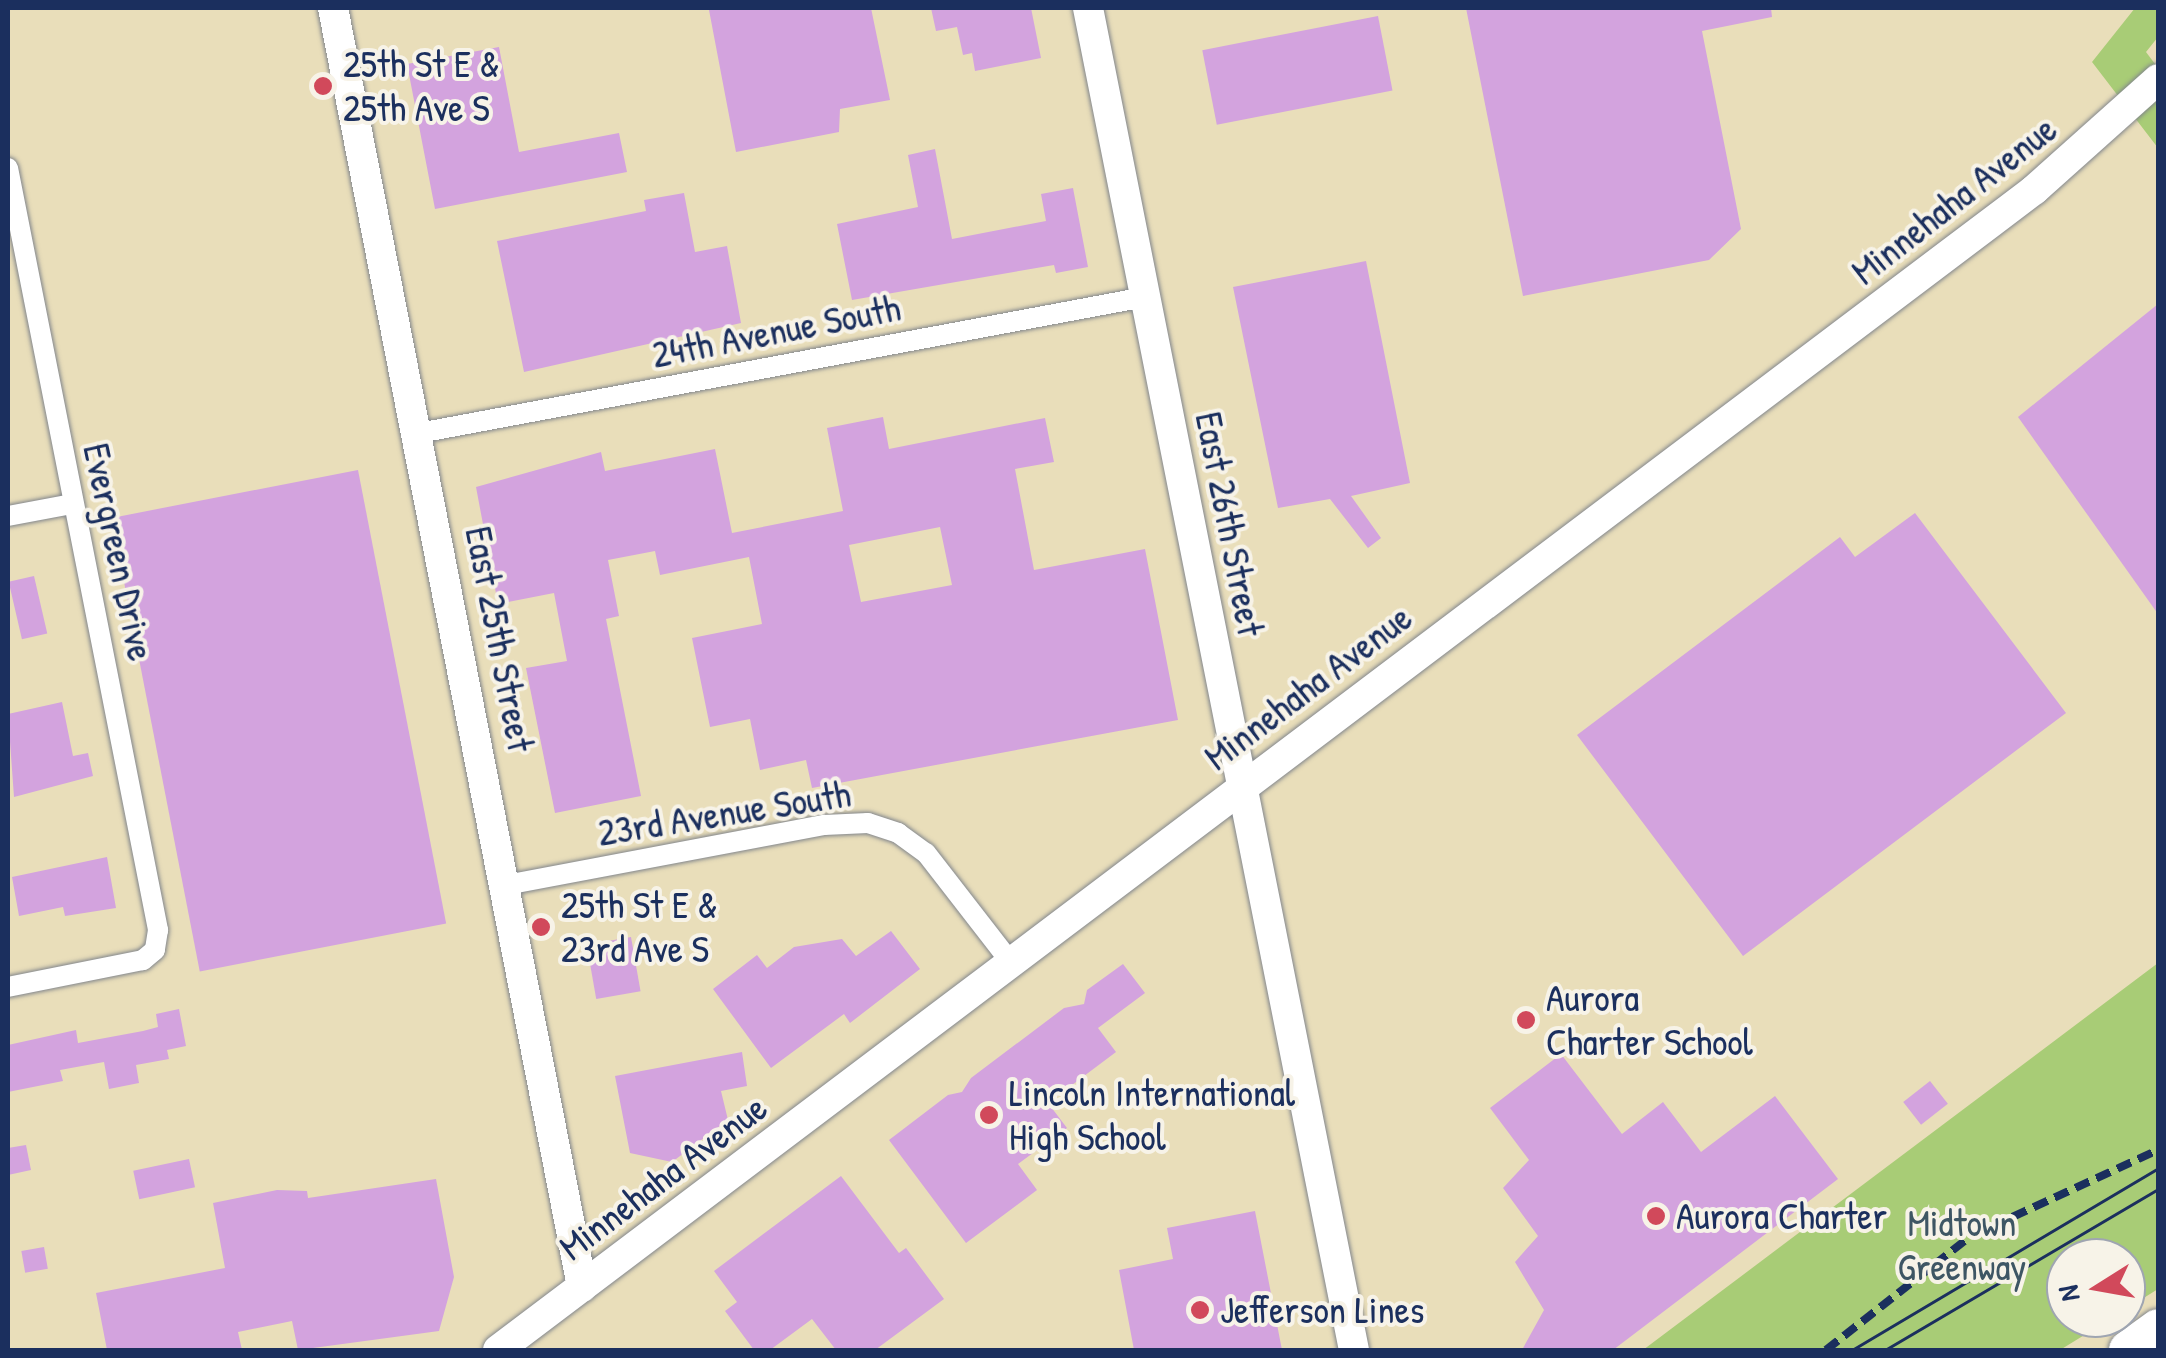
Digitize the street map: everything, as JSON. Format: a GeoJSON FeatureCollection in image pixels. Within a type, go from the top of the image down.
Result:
{"type":"FeatureCollection","features":[{"type":"Feature","properties":{"kind":"highway"},"geometry":{"type":"LineString","coordinates":[[2128,1350],[2158,1328]]}},
{"type":"Feature","properties":{"kind":"highway"},"geometry":{"type":"LineString","coordinates":[[2139,1350],[2158,1340]]}},
{"type":"Feature","properties":{"kind":"street","name":"East 25th Street"},"geometry":{"type":"LineString","coordinates":[[336,8],[582,1287]]}},
{"type":"Feature","properties":{"kind":"street","name":"East 26th Street"},"geometry":{"type":"LineString","coordinates":[[1088,8],[1354,1350]]}},
{"type":"Feature","properties":{"kind":"street","name":"Minnehaha Avenue"},"geometry":{"type":"LineString","coordinates":[[498,1350],[2034,190],[2158,79]]}},
{"type":"Feature","properties":{"kind":"street","name":"Evergreen Drive"},"geometry":{"type":"LineString","coordinates":[[8,168],[158,930],[154,950],[143,960],[8,988]]}},
{"type":"Feature","properties":{"kind":"street","name":"24th Avenue South"},"geometry":{"type":"LineString","coordinates":[[420,433],[1145,297]]}},
{"type":"Feature","properties":{"kind":"street"},"geometry":{"type":"LineString","coordinates":[[8,516],[72,504]]}},
{"type":"Feature","properties":{"kind":"street","name":"23rd Avenue South"},"geometry":{"type":"LineString","coordinates":[[506,885],[824,824],[868,823],[898,833],[926,853],[1012,964]]}},
{"type":"Feature","properties":{"kind":"green space"},"geometry":{"type":"Polygon","coordinates":[[[2135,8],[2158,8],[2158,37],[2146,52],[2158,68],[2158,148],[2092,62],[2135,8]]]}},
{"type":"Feature","properties":{"kind":"green space","name":"Midtown Greenway"},"geometry":{"type":"Polygon","coordinates":[[[2158,963],[2158,1289],[2146,1296],[2146,1238],[2046,1238],[2046,1338],[2080,1338],[2060,1350],[1643,1350],[2158,963]]]}},
{"type":"Feature","properties":{"kind":"building"},"geometry":{"type":"Polygon","coordinates":[[[871,8],[890,100],[840,109],[839,132],[736,152],[709,10],[871,8]]]}},
{"type":"Feature","properties":{"kind":"building"},"geometry":{"type":"Polygon","coordinates":[[[931,8],[1031,8],[1041,58],[975,71],[972,53],[963,55],[957,27],[936,31],[931,8]]]}},
{"type":"Feature","properties":{"kind":"building"},"geometry":{"type":"Polygon","coordinates":[[[1466,8],[1771,8],[1772,17],[1702,31],[1741,229],[1709,260],[1523,296],[1466,8]]]}},
{"type":"Feature","properties":{"kind":"building"},"geometry":{"type":"Polygon","coordinates":[[[1378,16],[1393,91],[1217,125],[1202,50],[1378,16]]]}},
{"type":"Feature","properties":{"kind":"building"},"geometry":{"type":"Polygon","coordinates":[[[499,47],[519,152],[619,133],[627,172],[435,209],[407,64],[499,47]]]}},
{"type":"Feature","properties":{"kind":"building"},"geometry":{"type":"Polygon","coordinates":[[[935,149],[952,239],[1046,221],[1041,194],[1073,188],[1088,267],[1056,273],[1054,265],[852,300],[837,224],[918,207],[908,155],[935,149]]]}},
{"type":"Feature","properties":{"kind":"building"},"geometry":{"type":"Polygon","coordinates":[[[684,193],[695,252],[727,246],[741,323],[524,372],[497,241],[646,211],[644,200],[684,193]]]}},
{"type":"Feature","properties":{"kind":"building"},"geometry":{"type":"Polygon","coordinates":[[[1366,261],[1410,483],[1351,496],[1381,538],[1368,548],[1330,499],[1278,508],[1233,287],[1366,261]]]}},
{"type":"Feature","properties":{"kind":"building"},"geometry":{"type":"Polygon","coordinates":[[[2158,304],[2158,614],[2018,417],[2158,304]]]}},
{"type":"Feature","properties":{"kind":"building"},"geometry":{"type":"Polygon","coordinates":[[[883,417],[889,449],[1045,418],[1054,462],[1015,469],[1034,570],[1145,549],[1178,720],[812,788],[806,760],[760,770],[750,719],[710,727],[692,638],[762,624],[749,557],[660,575],[655,551],[608,560],[619,616],[606,619],[641,796],[555,813],[526,668],[567,661],[554,593],[498,604],[476,487],[601,452],[605,471],[715,449],[732,533],[843,511],[827,428],[883,417]],[[940,527],[849,545],[861,602],[952,585],[940,527]]]}},
{"type":"Feature","properties":{"kind":"building"},"geometry":{"type":"Polygon","coordinates":[[[358,470],[446,924],[200,971],[112,518],[358,470]]]}},
{"type":"Feature","properties":{"kind":"building"},"geometry":{"type":"Polygon","coordinates":[[[1915,513],[2066,713],[1743,956],[1577,735],[1840,537],[1855,557],[1915,513]]]}},
{"type":"Feature","properties":{"kind":"building"},"geometry":{"type":"Polygon","coordinates":[[[34,576],[47,633],[22,639],[9,582],[34,576]]]}},
{"type":"Feature","properties":{"kind":"building"},"geometry":{"type":"Polygon","coordinates":[[[62,702],[73,756],[88,753],[93,776],[14,797],[8,714],[62,702]]]}},
{"type":"Feature","properties":{"kind":"building"},"geometry":{"type":"Polygon","coordinates":[[[107,857],[116,908],[65,916],[63,907],[19,916],[12,877],[107,857]]]}},
{"type":"Feature","properties":{"kind":"building"},"geometry":{"type":"Polygon","coordinates":[[[891,931],[920,969],[850,1023],[844,1014],[771,1068],[713,989],[757,955],[767,968],[794,947],[842,939],[856,956],[891,931]]]}},
{"type":"Feature","properties":{"kind":"building"},"geometry":{"type":"Polygon","coordinates":[[[631,937],[641,991],[596,999],[587,945],[631,937]]]}},
{"type":"Feature","properties":{"kind":"building","name":"Lincoln International High School"},"geometry":{"type":"Polygon","coordinates":[[[1123,964],[1145,993],[1098,1028],[1116,1052],[1048,1103],[1067,1128],[1018,1164],[1037,1190],[966,1243],[889,1140],[948,1095],[962,1092],[971,1078],[1064,1008],[1084,1004],[1087,990],[1123,964]]]}},
{"type":"Feature","properties":{"kind":"building"},"geometry":{"type":"Polygon","coordinates":[[[179,1009],[186,1046],[167,1050],[169,1059],[136,1065],[139,1083],[109,1089],[104,1062],[60,1070],[63,1081],[8,1092],[8,1045],[76,1030],[78,1043],[143,1031],[158,1027],[156,1014],[179,1009]]]}},
{"type":"Feature","properties":{"kind":"building"},"geometry":{"type":"Polygon","coordinates":[[[742,1052],[747,1086],[721,1091],[728,1120],[672,1162],[630,1153],[615,1076],[742,1052]]]}},
{"type":"Feature","properties":{"kind":"building","name":"Aurora Charter"},"geometry":{"type":"Polygon","coordinates":[[[1561,1054],[1622,1134],[1663,1102],[1701,1152],[1775,1096],[1838,1179],[1613,1350],[1522,1350],[1544,1310],[1515,1262],[1538,1236],[1503,1188],[1529,1160],[1490,1108],[1561,1054]]]}},
{"type":"Feature","properties":{"kind":"building"},"geometry":{"type":"Polygon","coordinates":[[[1930,1081],[1948,1104],[1921,1125],[1903,1102],[1930,1081]]]}},
{"type":"Feature","properties":{"kind":"building"},"geometry":{"type":"Polygon","coordinates":[[[26,1145],[31,1170],[8,1175],[8,1148],[26,1145]]]}},
{"type":"Feature","properties":{"kind":"building"},"geometry":{"type":"Polygon","coordinates":[[[189,1159],[195,1187],[139,1199],[133,1171],[189,1159]]]}},
{"type":"Feature","properties":{"kind":"building"},"geometry":{"type":"Polygon","coordinates":[[[841,1176],[899,1253],[906,1248],[944,1299],[875,1350],[836,1350],[812,1319],[770,1350],[754,1350],[725,1311],[737,1302],[714,1271],[841,1176]]]}},
{"type":"Feature","properties":{"kind":"building"},"geometry":{"type":"Polygon","coordinates":[[[436,1179],[454,1277],[439,1331],[298,1350],[292,1321],[238,1332],[242,1350],[107,1350],[96,1293],[225,1268],[213,1203],[277,1190],[307,1191],[308,1198],[436,1179]]]}},
{"type":"Feature","properties":{"kind":"building","name":"Jefferson Lines"},"geometry":{"type":"Polygon","coordinates":[[[1255,1211],[1282,1350],[1134,1350],[1119,1270],[1173,1259],[1167,1228],[1255,1211]]]}},
{"type":"Feature","properties":{"kind":"building"},"geometry":{"type":"Polygon","coordinates":[[[44,1247],[48,1269],[25,1273],[21,1251],[44,1247]]]}},
{"type":"Feature","properties":{"kind":"tram line"},"geometry":{"type":"LineString","coordinates":[[1852,1350],[2158,1168]]}},
{"type":"Feature","properties":{"kind":"tram line"},"geometry":{"type":"LineString","coordinates":[[1885,1350],[2158,1189]]}},
{"type":"Feature","properties":{"kind":"railway"},"geometry":{"type":"LineString","coordinates":[[1826,1350],[1971,1236],[2158,1150]]}},
{"type":"Feature","properties":{"kind":"place","name":"25th St E & 25th Ave S"},"geometry":{"type":"Point","coordinates":[323,86]}},
{"type":"Feature","properties":{"kind":"place","name":"25th St E & 23rd Ave S"},"geometry":{"type":"Point","coordinates":[541,927]}},
{"type":"Feature","properties":{"kind":"place","name":"Aurora Charter School"},"geometry":{"type":"Point","coordinates":[1526,1020]}},
{"type":"Feature","properties":{"kind":"place","name":"Lincoln International High School"},"geometry":{"type":"Point","coordinates":[989,1115]}},
{"type":"Feature","properties":{"kind":"place","name":"Aurora Charter"},"geometry":{"type":"Point","coordinates":[1656,1216]}},
{"type":"Feature","properties":{"kind":"place","name":"Jefferson Lines"},"geometry":{"type":"Point","coordinates":[1200,1310]}}]}
